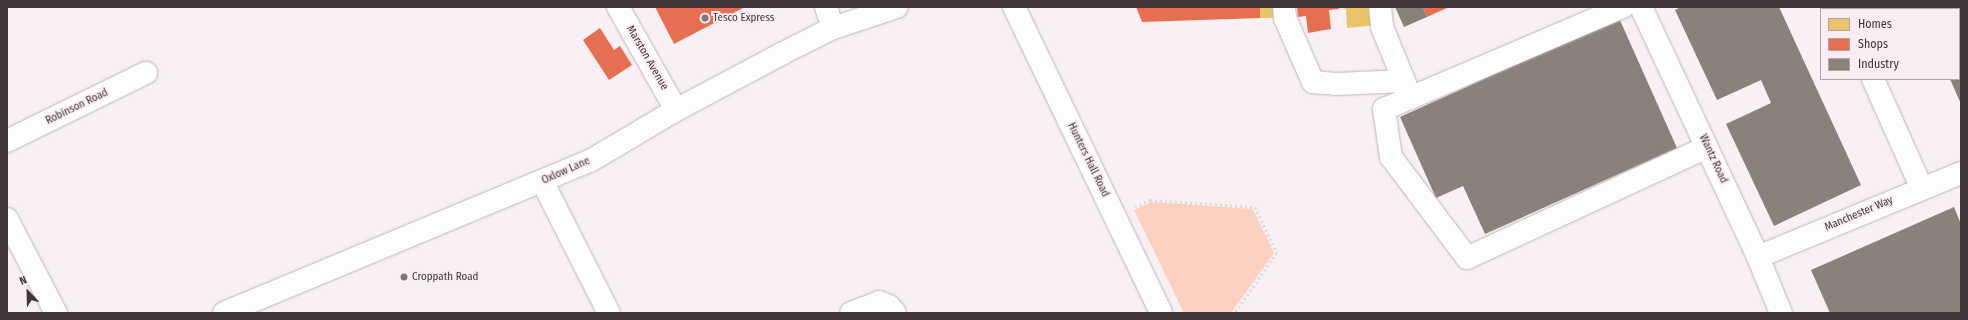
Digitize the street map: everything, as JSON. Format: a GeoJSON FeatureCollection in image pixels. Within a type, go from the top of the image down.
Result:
{"type":"FeatureCollection","features":[{"type":"Feature","properties":{"kind":"street","name":"Marston Avenue"},"geometry":{"type":"LineString","coordinates":[[618,7],[676,110]]}},
{"type":"Feature","properties":{"kind":"street"},"geometry":{"type":"LineString","coordinates":[[826,7],[833,28]]}},
{"type":"Feature","properties":{"kind":"street","name":"Oxlow Lane"},"geometry":{"type":"LineString","coordinates":[[224,313],[590,161],[676,110],[833,28],[897,7]]}},
{"type":"Feature","properties":{"kind":"street","name":"Hunters Hall Road"},"geometry":{"type":"LineString","coordinates":[[1014,7],[1161,313]]}},
{"type":"Feature","properties":{"kind":"street"},"geometry":{"type":"LineString","coordinates":[[1284,7],[1285,18],[1313,82],[1407,90]]}},
{"type":"Feature","properties":{"kind":"street"},"geometry":{"type":"LineString","coordinates":[[1380,7],[1382,27],[1407,90]]}},
{"type":"Feature","properties":{"kind":"street"},"geometry":{"type":"LineString","coordinates":[[1623,7],[1407,90],[1384,109],[1391,157],[1467,258],[1707,148]]}},
{"type":"Feature","properties":{"kind":"street","name":"Wantz Road"},"geometry":{"type":"LineString","coordinates":[[1641,7],[1758,257],[1781,313]]}},
{"type":"Feature","properties":{"kind":"street","name":"Robinson Road"},"geometry":{"type":"LineString","coordinates":[[7,141],[146,73]]}},
{"type":"Feature","properties":{"kind":"street"},"geometry":{"type":"LineString","coordinates":[[1873,80],[1922,187]]}},
{"type":"Feature","properties":{"kind":"street","name":"Manchester Way"},"geometry":{"type":"LineString","coordinates":[[1758,257],[1922,187],[1961,173]]}},
{"type":"Feature","properties":{"kind":"street"},"geometry":{"type":"LineString","coordinates":[[542,181],[609,313]]}},
{"type":"Feature","properties":{"kind":"street"},"geometry":{"type":"LineString","coordinates":[[7,219],[56,313]]}},
{"type":"Feature","properties":{"kind":"street"},"geometry":{"type":"LineString","coordinates":[[851,313],[879,302],[889,306],[894,313]]}},
{"type":"Feature","properties":{"kind":"path"},"geometry":{"type":"LineString","coordinates":[[1114,215],[1150,200],[1255,207],[1277,253],[1235,313]]}},
{"type":"Feature","properties":{"kind":"shaded area"},"geometry":{"type":"Polygon","coordinates":[[[1151,202],[1253,209],[1274,253],[1231,313],[1184,313],[1134,210],[1151,202]]]}},
{"type":"Feature","properties":{"kind":"building: Homes"},"geometry":{"type":"Polygon","coordinates":[[[1260,7],[1276,7],[1276,18],[1260,18],[1260,7]]]}},
{"type":"Feature","properties":{"kind":"building: Homes"},"geometry":{"type":"Polygon","coordinates":[[[1338,7],[1376,7],[1378,25],[1347,28],[1346,9],[1338,7]]]}},
{"type":"Feature","properties":{"kind":"building: Shops","name":"Tesco Express"},"geometry":{"type":"Polygon","coordinates":[[[655,7],[745,7],[674,44],[655,7]]]}},
{"type":"Feature","properties":{"kind":"building: Shops"},"geometry":{"type":"Polygon","coordinates":[[[1136,7],[1260,7],[1260,18],[1142,22],[1136,7]]]}},
{"type":"Feature","properties":{"kind":"building: Shops"},"geometry":{"type":"Polygon","coordinates":[[[1297,7],[1338,7],[1339,9],[1329,10],[1331,29],[1308,33],[1306,16],[1298,17],[1297,7]]]}},
{"type":"Feature","properties":{"kind":"building: Shops"},"geometry":{"type":"Polygon","coordinates":[[[1423,7],[1449,7],[1427,17],[1423,7]]]}},
{"type":"Feature","properties":{"kind":"building: Shops"},"geometry":{"type":"Polygon","coordinates":[[[600,28],[614,50],[620,46],[632,65],[609,80],[583,40],[600,28]]]}},
{"type":"Feature","properties":{"kind":"building: Industry"},"geometry":{"type":"Polygon","coordinates":[[[1395,7],[1423,7],[1427,17],[1404,27],[1395,7]]]}},
{"type":"Feature","properties":{"kind":"building: Industry"},"geometry":{"type":"Polygon","coordinates":[[[1681,7],[1779,7],[1861,185],[1774,226],[1726,124],[1771,103],[1761,80],[1717,100],[1675,10],[1681,7]]]}},
{"type":"Feature","properties":{"kind":"building: Industry"},"geometry":{"type":"Polygon","coordinates":[[[1917,7],[1961,7],[1961,104],[1950,80],[1960,80],[1960,8],[1917,7]]]}},
{"type":"Feature","properties":{"kind":"building: Industry"},"geometry":{"type":"Polygon","coordinates":[[[1619,18],[1677,148],[1485,234],[1463,186],[1436,198],[1400,117],[1619,18]]]}},
{"type":"Feature","properties":{"kind":"building: Industry"},"geometry":{"type":"Polygon","coordinates":[[[1954,207],[1961,224],[1961,313],[1830,313],[1811,270],[1954,207]]]}},
{"type":"Feature","properties":{"kind":"place","name":"Tesco Express"},"geometry":{"type":"Point","coordinates":[705,18]}},
{"type":"Feature","properties":{"kind":"place","name":"Croppath Road"},"geometry":{"type":"Point","coordinates":[404,277]}}]}
